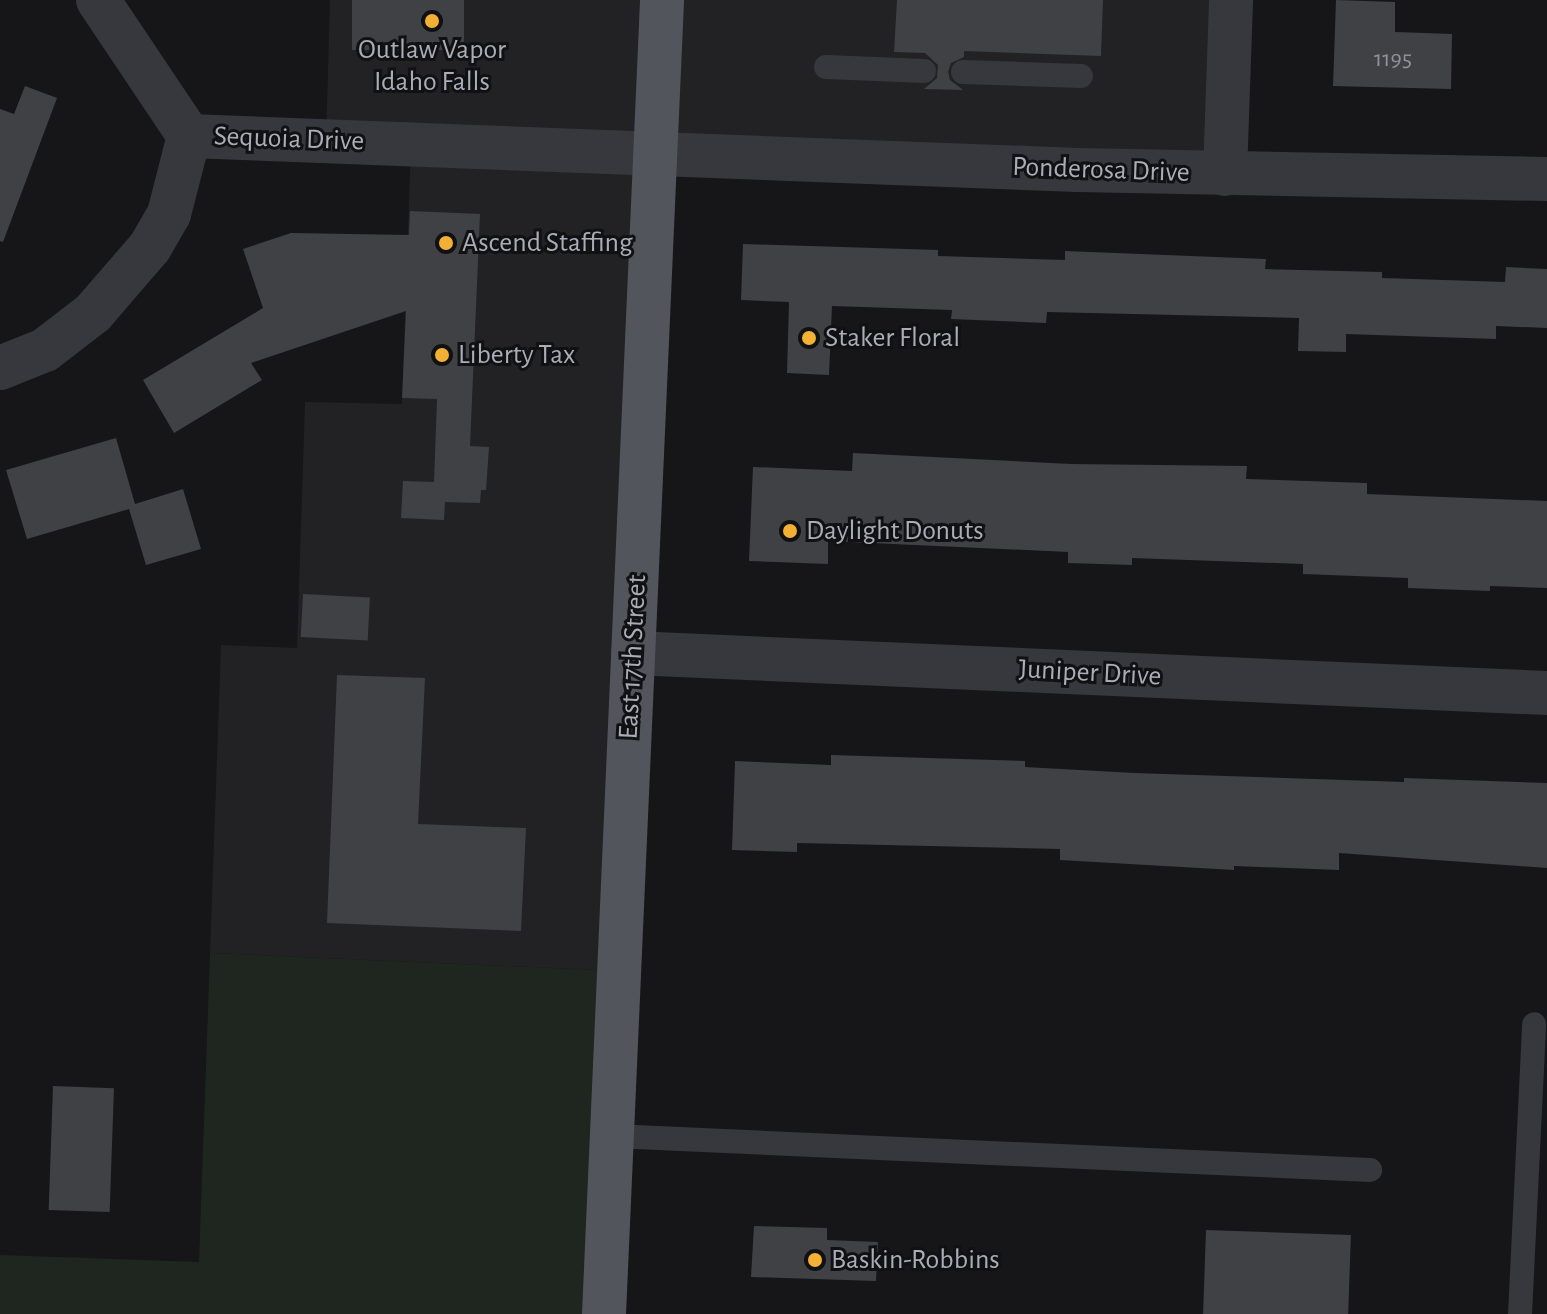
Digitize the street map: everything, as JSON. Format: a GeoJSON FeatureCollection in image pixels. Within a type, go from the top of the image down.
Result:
{"type":"FeatureCollection","features":[{"type":"Feature","properties":{"kind":"main road","name":"East 17th Street"},"geometry":{"type":"LineString","coordinates":[[604,1314],[662,0]]}},
{"type":"Feature","properties":{"kind":"street"},"geometry":{"type":"LineString","coordinates":[[98,0],[189,136]]}},
{"type":"Feature","properties":{"kind":"street"},"geometry":{"type":"LineString","coordinates":[[1225,174],[1231,0]]}},
{"type":"Feature","properties":{"kind":"street","name":"Sequoia Drive"},"geometry":{"type":"LineString","coordinates":[[0,368],[45,350],[93,313],[150,247],[169,214],[189,136],[655,151]]}},
{"type":"Feature","properties":{"kind":"street","name":"Ponderosa Drive"},"geometry":{"type":"LineString","coordinates":[[655,151],[787,160],[1225,174],[1547,179]]}},
{"type":"Feature","properties":{"kind":"street","name":"Juniper Drive"},"geometry":{"type":"LineString","coordinates":[[633,653],[1547,693]]}},
{"type":"Feature","properties":{"kind":"lane"},"geometry":{"type":"LineString","coordinates":[[826,67],[924,71]]}},
{"type":"Feature","properties":{"kind":"lane"},"geometry":{"type":"LineString","coordinates":[[963,72],[1081,76]]}},
{"type":"Feature","properties":{"kind":"lane"},"geometry":{"type":"LineString","coordinates":[[1520,1314],[1535,1229],[1534,1024]]}},
{"type":"Feature","properties":{"kind":"lane"},"geometry":{"type":"LineString","coordinates":[[613,1136],[1370,1170]]}},
{"type":"Feature","properties":{"kind":"shaded area"},"geometry":{"type":"Polygon","coordinates":[[[330,0],[1231,0],[1225,174],[655,151],[619,971],[210,953],[221,645],[297,648],[305,402],[402,404],[411,143],[326,140],[330,0]]]}},
{"type":"Feature","properties":{"kind":"shaded area"},"geometry":{"type":"Polygon","coordinates":[[[210,953],[619,971],[604,1314],[0,1314],[0,1255],[199,1262],[210,953]]]}},
{"type":"Feature","properties":{"kind":"building"},"geometry":{"type":"Polygon","coordinates":[[[352,0],[464,0],[464,50],[352,50],[352,0]]]}},
{"type":"Feature","properties":{"kind":"building"},"geometry":{"type":"Polygon","coordinates":[[[897,0],[1103,0],[1101,56],[964,51],[964,57],[951,63],[948,72],[950,80],[963,90],[924,89],[937,78],[938,65],[925,53],[894,52],[897,0]]]}},
{"type":"Feature","properties":{"kind":"building"},"geometry":{"type":"Polygon","coordinates":[[[1336,0],[1395,2],[1395,32],[1452,34],[1451,89],[1333,86],[1336,0]]]}},
{"type":"Feature","properties":{"kind":"building"},"geometry":{"type":"Polygon","coordinates":[[[25,86],[57,98],[3,242],[0,241],[0,109],[14,114],[25,86]]]}},
{"type":"Feature","properties":{"kind":"building"},"geometry":{"type":"Polygon","coordinates":[[[410,211],[480,214],[470,446],[489,447],[486,490],[481,490],[480,503],[445,502],[444,520],[401,518],[403,481],[434,482],[437,399],[402,398],[406,311],[251,363],[262,380],[174,433],[143,380],[263,308],[243,249],[291,233],[409,235],[410,211]]]}},
{"type":"Feature","properties":{"kind":"building"},"geometry":{"type":"Polygon","coordinates":[[[743,244],[938,250],[938,256],[1065,260],[1065,251],[1266,259],[1265,269],[1382,272],[1382,278],[1505,282],[1506,267],[1547,269],[1547,328],[1496,326],[1496,339],[1346,334],[1346,352],[1298,351],[1299,318],[1047,312],[1046,323],[951,319],[952,310],[832,306],[829,375],[787,373],[789,302],[741,300],[743,244]]]}},
{"type":"Feature","properties":{"kind":"building"},"geometry":{"type":"Polygon","coordinates":[[[116,438],[135,504],[183,489],[201,549],[146,565],[129,509],[27,539],[6,470],[116,438]]]}},
{"type":"Feature","properties":{"kind":"building"},"geometry":{"type":"Polygon","coordinates":[[[853,453],[1071,464],[1247,466],[1246,479],[1367,483],[1367,494],[1547,501],[1547,588],[1490,586],[1490,591],[1408,588],[1408,578],[1303,574],[1303,564],[1132,558],[1132,565],[1068,563],[1068,552],[828,541],[828,564],[749,561],[753,467],[852,471],[853,453]]]}},
{"type":"Feature","properties":{"kind":"building"},"geometry":{"type":"Polygon","coordinates":[[[303,594],[370,598],[368,640],[301,637],[303,594]]]}},
{"type":"Feature","properties":{"kind":"building"},"geometry":{"type":"Polygon","coordinates":[[[337,675],[425,678],[418,824],[526,828],[521,931],[327,923],[337,675]]]}},
{"type":"Feature","properties":{"kind":"building"},"geometry":{"type":"Polygon","coordinates":[[[831,755],[1025,761],[1025,767],[1134,773],[1404,782],[1404,778],[1547,783],[1547,868],[1339,853],[1339,870],[1234,866],[1234,870],[1060,860],[1060,849],[797,843],[797,852],[732,850],[735,761],[831,765],[831,755]]]}},
{"type":"Feature","properties":{"kind":"building"},"geometry":{"type":"Polygon","coordinates":[[[53,1086],[114,1088],[110,1212],[49,1210],[53,1086]]]}},
{"type":"Feature","properties":{"kind":"building","name":"Baskin-Robbins"},"geometry":{"type":"Polygon","coordinates":[[[754,1226],[827,1228],[827,1240],[878,1242],[876,1281],[751,1277],[754,1226]]]}},
{"type":"Feature","properties":{"kind":"building"},"geometry":{"type":"Polygon","coordinates":[[[1206,1230],[1351,1235],[1348,1314],[1203,1314],[1206,1230]]]}},
{"type":"Feature","properties":{"kind":"place","name":"Outlaw Vapor Idaho Falls"},"geometry":{"type":"Point","coordinates":[432,21]}},
{"type":"Feature","properties":{"kind":"place","name":"Ascend Staffing"},"geometry":{"type":"Point","coordinates":[446,243]}},
{"type":"Feature","properties":{"kind":"place","name":"Staker Floral"},"geometry":{"type":"Point","coordinates":[809,338]}},
{"type":"Feature","properties":{"kind":"place","name":"Liberty Tax"},"geometry":{"type":"Point","coordinates":[442,355]}},
{"type":"Feature","properties":{"kind":"place","name":"Daylight Donuts"},"geometry":{"type":"Point","coordinates":[790,531]}},
{"type":"Feature","properties":{"kind":"place","name":"Baskin-Robbins"},"geometry":{"type":"Point","coordinates":[815,1260]}}]}
